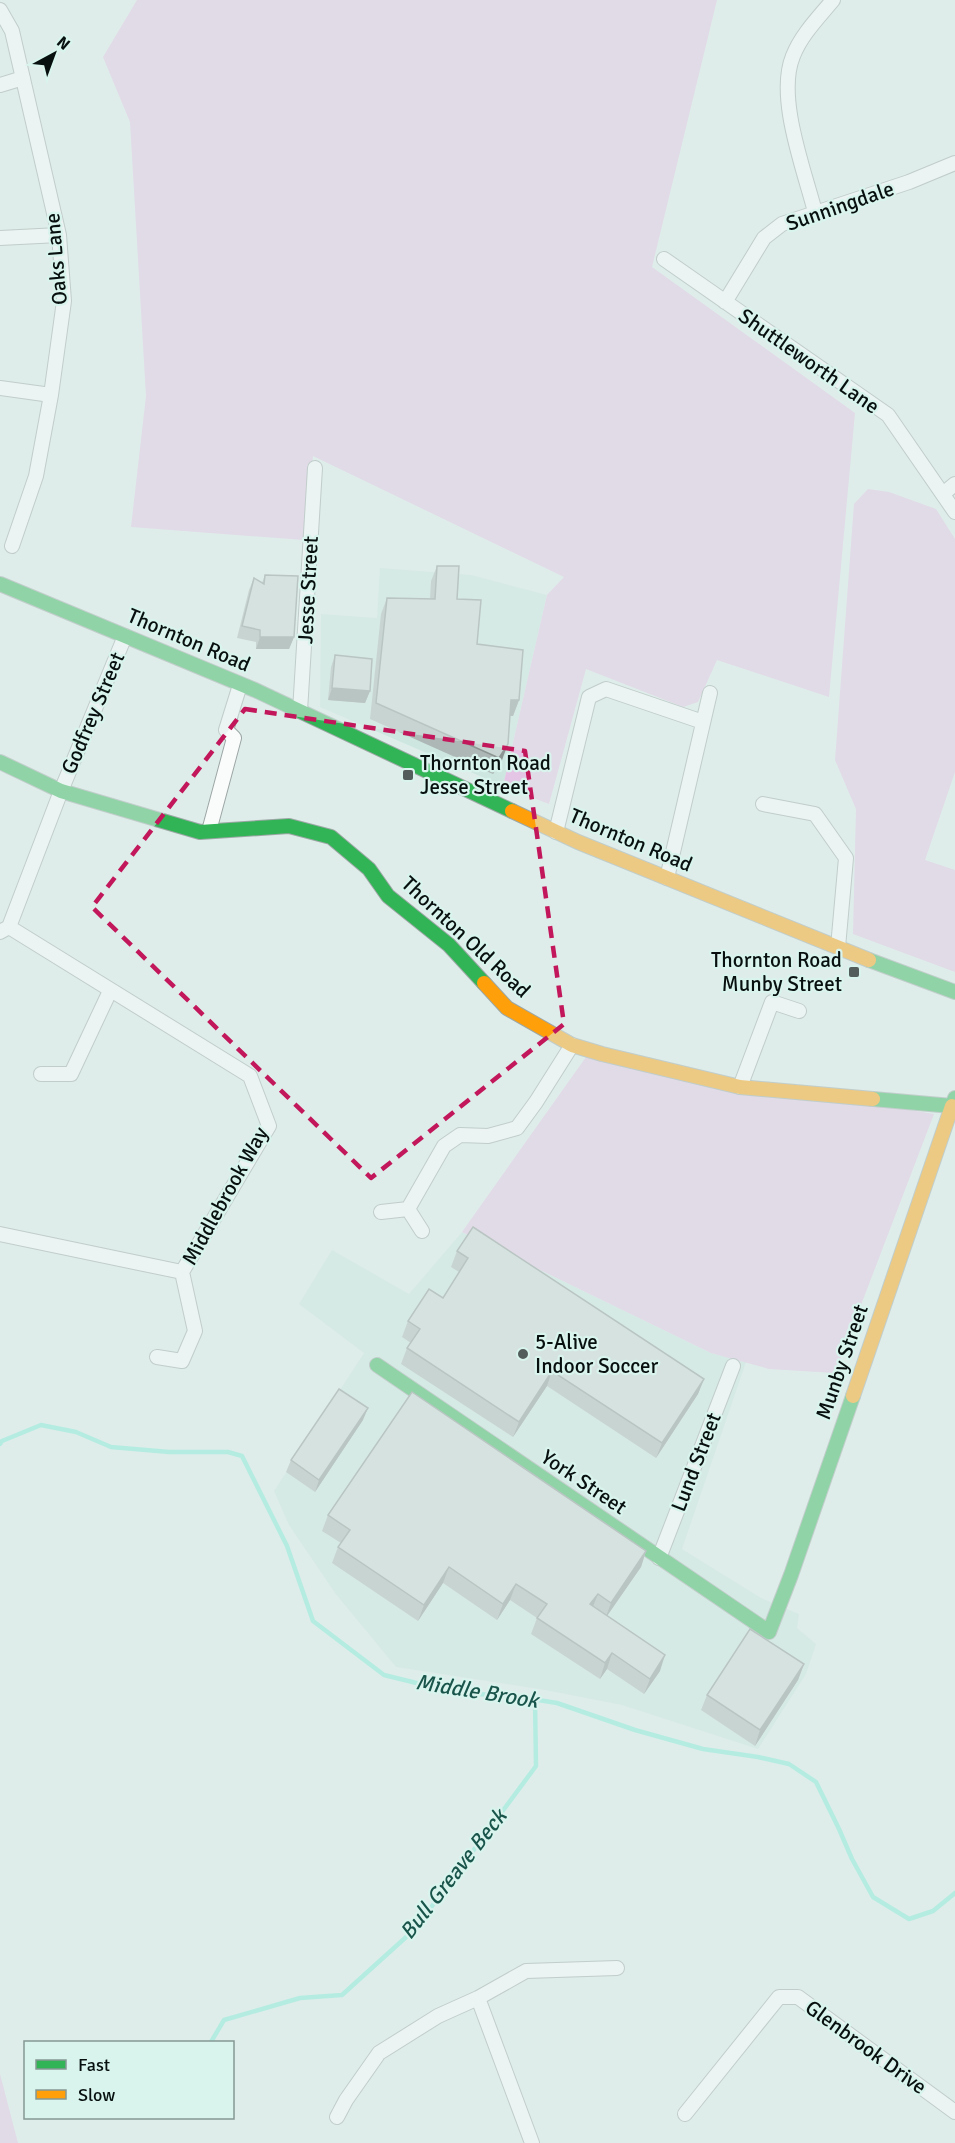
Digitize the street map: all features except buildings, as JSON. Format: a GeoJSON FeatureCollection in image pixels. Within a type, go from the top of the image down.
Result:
{"type":"FeatureCollection","features":[{"type":"Feature","properties":{"kind":"street"},"geometry":{"type":"LineString","coordinates":[[815,212],[787,104],[787,74],[793,54],[833,0]]}},
{"type":"Feature","properties":{"kind":"street","name":"Oaks Lane"},"geometry":{"type":"LineString","coordinates":[[0,10],[12,31],[58,235],[64,301],[51,395],[36,476],[12,546]]}},
{"type":"Feature","properties":{"kind":"street"},"geometry":{"type":"LineString","coordinates":[[0,85],[22,78]]}},
{"type":"Feature","properties":{"kind":"street","name":"Sunningdale"},"geometry":{"type":"LineString","coordinates":[[725,302],[764,238],[782,224],[909,182],[955,163]]}},
{"type":"Feature","properties":{"kind":"street"},"geometry":{"type":"LineString","coordinates":[[0,238],[58,235]]}},
{"type":"Feature","properties":{"kind":"street","name":"Shuttleworth Lane"},"geometry":{"type":"LineString","coordinates":[[664,259],[888,415],[955,512]]}},
{"type":"Feature","properties":{"kind":"street"},"geometry":{"type":"LineString","coordinates":[[0,388],[51,395]]}},
{"type":"Feature","properties":{"kind":"street","name":"Jesse Street"},"geometry":{"type":"LineString","coordinates":[[300,711],[315,468]]}},
{"type":"Feature","properties":{"kind":"street"},"geometry":{"type":"LineString","coordinates":[[943,494],[955,484]]}},
{"type":"Feature","properties":{"kind":"street","name":"Thornton Road"},"geometry":{"type":"LineString","coordinates":[[0,584],[255,690],[556,832],[906,975],[955,992]]}},
{"type":"Feature","properties":{"kind":"street","name":"Godfrey Street"},"geometry":{"type":"LineString","coordinates":[[5,930],[125,636]]}},
{"type":"Feature","properties":{"kind":"street"},"geometry":{"type":"LineString","coordinates":[[209,831],[234,738],[226,730],[240,685]]}},
{"type":"Feature","properties":{"kind":"street"},"geometry":{"type":"LineString","coordinates":[[556,832],[589,697],[606,689],[703,722]]}},
{"type":"Feature","properties":{"kind":"street"},"geometry":{"type":"LineString","coordinates":[[667,878],[710,693]]}},
{"type":"Feature","properties":{"kind":"street","name":"Thornton Old Road"},"geometry":{"type":"LineString","coordinates":[[0,762],[61,791],[200,832],[289,826],[331,837],[369,869],[388,896],[449,945],[507,1008],[572,1045],[740,1087],[954,1102]]}},
{"type":"Feature","properties":{"kind":"street"},"geometry":{"type":"LineString","coordinates":[[763,804],[815,813],[846,858],[838,947]]}},
{"type":"Feature","properties":{"kind":"street","name":"Middlebrook Way"},"geometry":{"type":"LineString","coordinates":[[0,1234],[182,1272],[269,1125],[250,1076],[111,991],[5,930]]}},
{"type":"Feature","properties":{"kind":"street"},"geometry":{"type":"LineString","coordinates":[[41,1074],[71,1074],[111,991]]}},
{"type":"Feature","properties":{"kind":"street"},"geometry":{"type":"LineString","coordinates":[[740,1087],[772,1002],[799,1011]]}},
{"type":"Feature","properties":{"kind":"street"},"geometry":{"type":"LineString","coordinates":[[408,1209],[444,1146],[460,1135],[488,1136],[517,1128],[572,1045]]}},
{"type":"Feature","properties":{"kind":"street","name":"Munby Street"},"geometry":{"type":"LineString","coordinates":[[769,1632],[791,1575],[954,1102]]}},
{"type":"Feature","properties":{"kind":"street"},"geometry":{"type":"LineString","coordinates":[[381,1212],[408,1209]]}},
{"type":"Feature","properties":{"kind":"street"},"geometry":{"type":"LineString","coordinates":[[408,1209],[422,1231]]}},
{"type":"Feature","properties":{"kind":"street"},"geometry":{"type":"LineString","coordinates":[[157,1357],[182,1361],[195,1331],[182,1272]]}},
{"type":"Feature","properties":{"kind":"street","name":"York Street"},"geometry":{"type":"LineString","coordinates":[[377,1365],[769,1632]]}},
{"type":"Feature","properties":{"kind":"street","name":"Lund Street"},"geometry":{"type":"LineString","coordinates":[[659,1558],[733,1366]]}},
{"type":"Feature","properties":{"kind":"street"},"geometry":{"type":"LineString","coordinates":[[337,2117],[346,2100],[379,2053],[438,2016],[478,1998],[526,1971],[617,1968]]}},
{"type":"Feature","properties":{"kind":"street","name":"Glenbrook Drive"},"geometry":{"type":"LineString","coordinates":[[685,2114],[779,1997],[798,1997],[955,2112]]}},
{"type":"Feature","properties":{"kind":"street"},"geometry":{"type":"LineString","coordinates":[[478,1998],[530,2142]]}},
{"type":"Feature","properties":{"kind":"highlighted area"},"geometry":{"type":"Polygon","coordinates":[[[245,709],[525,751],[564,1024],[371,1178],[92,907],[245,709]]]}},
{"type":"Feature","properties":{"kind":"shaded area"},"geometry":{"type":"Polygon","coordinates":[[[137,0],[717,0],[652,267],[855,413],[829,697],[717,660],[698,702],[683,707],[586,669],[549,804],[503,786],[547,595],[564,577],[313,456],[304,540],[131,527],[146,396],[130,122],[103,57],[137,0]]]}},
{"type":"Feature","properties":{"kind":"shaded area"},"geometry":{"type":"Polygon","coordinates":[[[868,489],[889,492],[936,509],[955,539],[955,772],[925,860],[955,870],[955,972],[853,934],[856,809],[835,760],[854,504],[868,489]]]}},
{"type":"Feature","properties":{"kind":"shaded area"},"geometry":{"type":"Polygon","coordinates":[[[380,568],[471,575],[547,595],[503,786],[320,707],[321,614],[377,618],[380,568]]]}},
{"type":"Feature","properties":{"kind":"shaded area"},"geometry":{"type":"Polygon","coordinates":[[[586,1057],[934,1114],[835,1373],[769,1369],[711,1353],[462,1232],[586,1057]]]}},
{"type":"Feature","properties":{"kind":"shaded area"},"geometry":{"type":"Polygon","coordinates":[[[462,1232],[711,1353],[746,1362],[682,1549],[761,1598],[799,1614],[797,1628],[816,1644],[806,1674],[758,1749],[622,1705],[545,1690],[396,1667],[335,1593],[289,1525],[274,1491],[364,1353],[299,1304],[332,1250],[409,1294],[462,1232]]]}},
{"type":"Feature","properties":{"kind":"shaded area"},"geometry":{"type":"Polygon","coordinates":[[[0,2074],[18,2143],[0,2143],[0,2074]]]}},
{"type":"Feature","properties":{"kind":"waterway","name":"Middle Brook"},"geometry":{"type":"LineString","coordinates":[[0,1444],[2,1441],[41,1425],[76,1432],[111,1447],[169,1452],[228,1452],[242,1456],[287,1546],[313,1621],[384,1675],[457,1693],[513,1696],[557,1703],[635,1730],[703,1749],[789,1764],[816,1782],[852,1859],[873,1897],[909,1919],[933,1911],[955,1893]]}},
{"type":"Feature","properties":{"kind":"waterway","name":"Bull Greave Beck"},"geometry":{"type":"LineString","coordinates":[[212,2041],[224,2020],[300,1998],[342,1995],[415,1929],[536,1766],[535,1699]]}},
{"type":"Feature","properties":{"kind":"traffic: fast"},"geometry":{"type":"LineString","coordinates":[[0,584],[255,690],[512,811]]}},
{"type":"Feature","properties":{"kind":"traffic: fast"},"geometry":{"type":"LineString","coordinates":[[0,762],[61,791],[200,832],[289,826],[331,837],[369,869],[388,896],[449,945],[484,983]]}},
{"type":"Feature","properties":{"kind":"traffic: fast"},"geometry":{"type":"LineString","coordinates":[[869,960],[955,992]]}},
{"type":"Feature","properties":{"kind":"traffic: fast"},"geometry":{"type":"LineString","coordinates":[[873,1099],[952,1106],[955,1098]]}},
{"type":"Feature","properties":{"kind":"traffic: fast"},"geometry":{"type":"LineString","coordinates":[[377,1365],[769,1632],[853,1396]]}},
{"type":"Feature","properties":{"kind":"traffic: slow"},"geometry":{"type":"LineString","coordinates":[[512,811],[578,842],[869,960]]}},
{"type":"Feature","properties":{"kind":"traffic: slow"},"geometry":{"type":"LineString","coordinates":[[484,983],[507,1008],[572,1045],[602,1054],[740,1087],[873,1099]]}},
{"type":"Feature","properties":{"kind":"traffic: slow"},"geometry":{"type":"LineString","coordinates":[[853,1396],[952,1106]]}},
{"type":"Feature","properties":{"kind":"place","name":"Thornton Road Jesse Street"},"geometry":{"type":"Point","coordinates":[408,775]}},
{"type":"Feature","properties":{"kind":"place","name":"Thornton Road Munby Street"},"geometry":{"type":"Point","coordinates":[854,972]}},
{"type":"Feature","properties":{"kind":"place","name":"5-Alive Indoor Soccer"},"geometry":{"type":"Point","coordinates":[523,1354]}}]}
